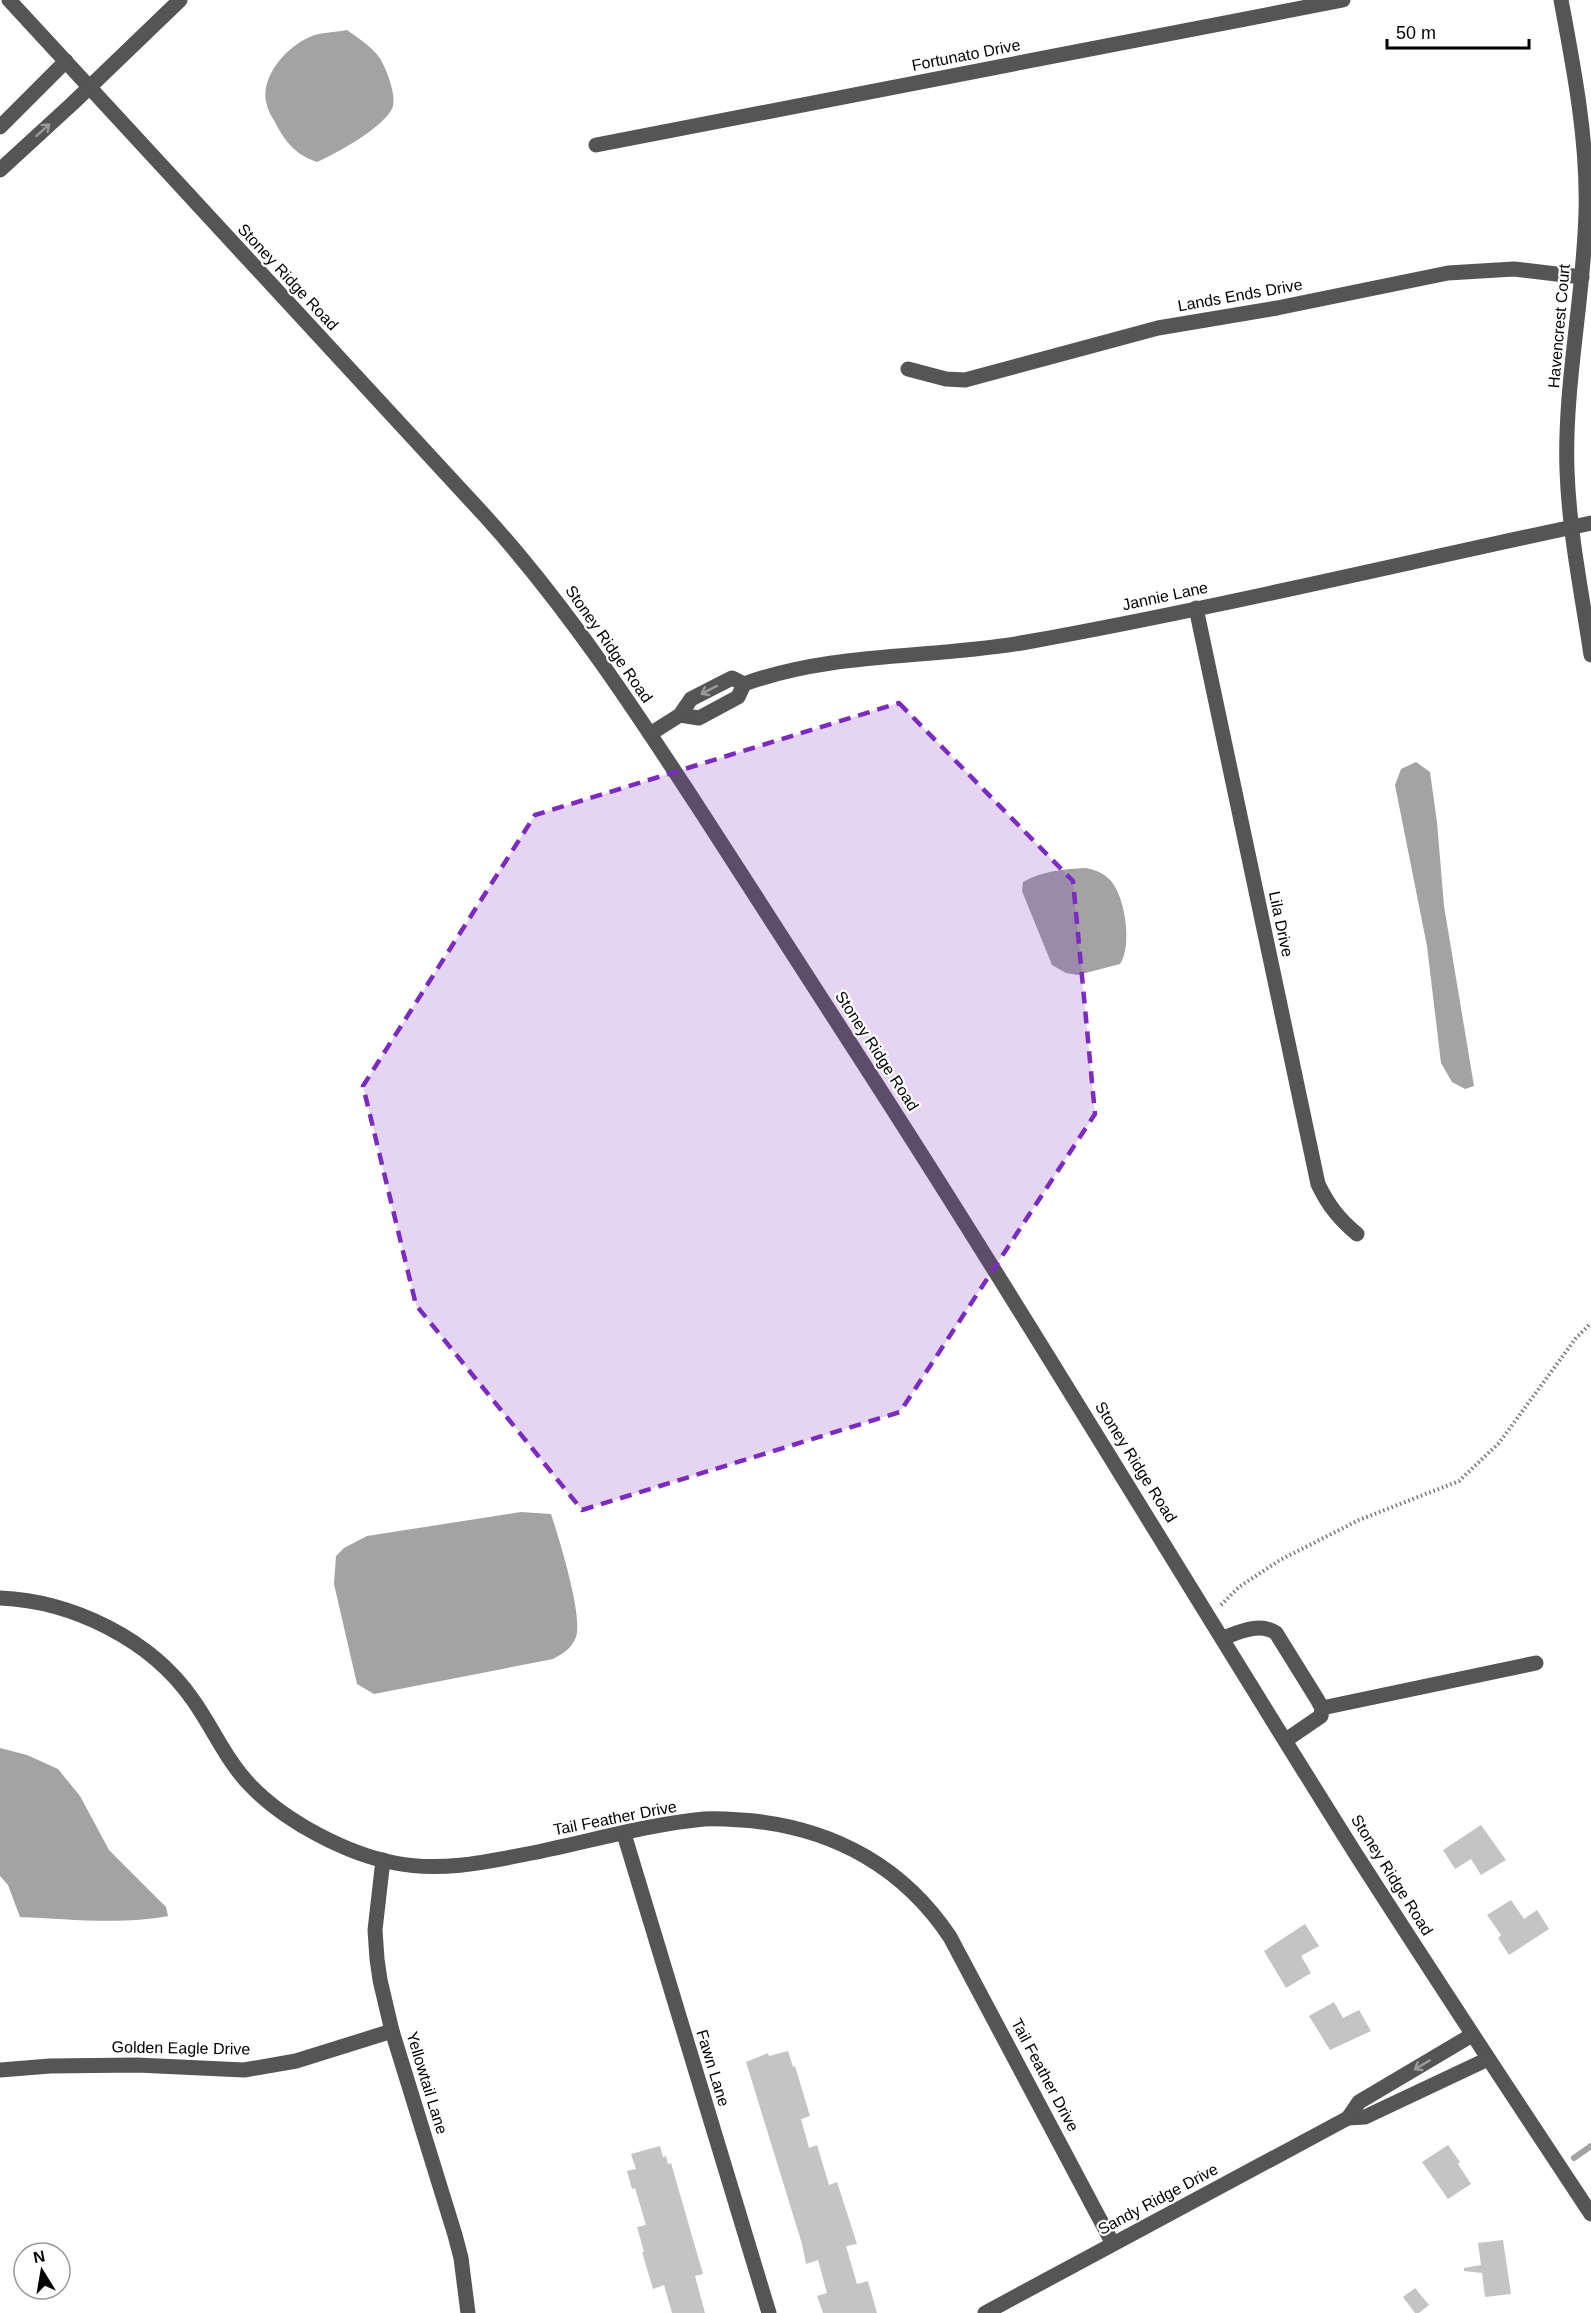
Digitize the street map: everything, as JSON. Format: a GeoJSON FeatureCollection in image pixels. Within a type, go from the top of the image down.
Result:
{"type":"FeatureCollection","features":[{"type":"Feature","properties":{"kind":"street","name":"Stoney Ridge Road"},"geometry":{"type":"LineString","coordinates":[[9,0],[530,565],[557,601],[650,734],[903,1125],[1472,2035],[1591,2214]]}},
{"type":"Feature","properties":{"kind":"street"},"geometry":{"type":"LineString","coordinates":[[0,170],[180,0]]}},
{"type":"Feature","properties":{"kind":"street","name":"Fortunato Drive"},"geometry":{"type":"LineString","coordinates":[[596,145],[1342,0]]}},
{"type":"Feature","properties":{"kind":"street","name":"Havencrest Court"},"geometry":{"type":"LineString","coordinates":[[1560,0],[1577,103],[1585,172],[1586,210],[1582,277],[1570,401],[1568,452],[1572,527],[1591,655]]}},
{"type":"Feature","properties":{"kind":"street"},"geometry":{"type":"LineString","coordinates":[[0,127],[66,61]]}},
{"type":"Feature","properties":{"kind":"street","name":"Lands Ends Drive"},"geometry":{"type":"LineString","coordinates":[[908,369],[946,379],[965,380],[1158,328],[1277,308],[1448,273],[1514,269],[1582,277]]}},
{"type":"Feature","properties":{"kind":"street","name":"Jannie Lane"},"geometry":{"type":"LineString","coordinates":[[650,734],[680,715],[699,718],[738,697],[744,684],[768,675],[810,666],[1006,645],[1196,608],[1591,523]]}},
{"type":"Feature","properties":{"kind":"street","name":"Lila Drive"},"geometry":{"type":"LineString","coordinates":[[1196,608],[1318,1184],[1326,1202],[1357,1234]]}},
{"type":"Feature","properties":{"kind":"street","name":"Tail Feather Drive"},"geometry":{"type":"LineString","coordinates":[[0,1598],[38,1602],[70,1611],[106,1626],[134,1643],[150,1654],[184,1687],[238,1771],[260,1794],[296,1821],[338,1845],[382,1860],[397,1864],[459,1866],[702,1819],[771,1823],[830,1838],[856,1851],[894,1875],[923,1901],[950,1937],[1113,2244]]}},
{"type":"Feature","properties":{"kind":"street"},"geometry":{"type":"LineString","coordinates":[[1223,1638],[1252,1629],[1271,1630],[1276,1633],[1322,1708],[1321,1716],[1286,1740]]}},
{"type":"Feature","properties":{"kind":"street"},"geometry":{"type":"LineString","coordinates":[[1322,1708],[1536,1662]]}},
{"type":"Feature","properties":{"kind":"street","name":"Fawn Lane"},"geometry":{"type":"LineString","coordinates":[[624,1834],[769,2313]]}},
{"type":"Feature","properties":{"kind":"street","name":"Yellowtail Lane"},"geometry":{"type":"LineString","coordinates":[[382,1860],[375,1943],[382,1990],[392,2031],[455,2235],[461,2258],[468,2313]]}},
{"type":"Feature","properties":{"kind":"street","name":"Golden Eagle Drive"},"geometry":{"type":"LineString","coordinates":[[0,2070],[50,2066],[127,2065],[244,2070],[296,2061],[392,2031]]}},
{"type":"Feature","properties":{"kind":"street","name":"Sandy Ridge Drive"},"geometry":{"type":"LineString","coordinates":[[985,2313],[1347,2118],[1359,2102],[1472,2035]]}},
{"type":"Feature","properties":{"kind":"street","name":"Sandy Ridge Drive"},"geometry":{"type":"LineString","coordinates":[[1347,2118],[1365,2117],[1488,2060]]}},
{"type":"Feature","properties":{"kind":"path"},"geometry":{"type":"LineString","coordinates":[[1210,1616],[1239,1587],[1280,1560],[1359,1520],[1459,1481],[1499,1443],[1576,1338],[1591,1323]]}},
{"type":"Feature","properties":{"kind":"highlighted area"},"geometry":{"type":"Polygon","coordinates":[[[899,703],[1073,881],[1095,1114],[900,1412],[582,1510],[416,1305],[363,1086],[535,815],[899,703]]]}},
{"type":"Feature","properties":{"kind":"shaded area"},"geometry":{"type":"Polygon","coordinates":[[[347,30],[379,57],[390,83],[393,98],[392,109],[369,132],[347,147],[317,162],[297,152],[283,136],[270,114],[265,94],[267,83],[278,62],[295,45],[315,35],[347,30]]]}},
{"type":"Feature","properties":{"kind":"shaded area"},"geometry":{"type":"Polygon","coordinates":[[[1416,762],[1430,772],[1444,906],[1474,1086],[1465,1089],[1452,1082],[1441,1063],[1427,946],[1395,785],[1401,769],[1416,762]]]}},
{"type":"Feature","properties":{"kind":"shaded area"},"geometry":{"type":"Polygon","coordinates":[[[1086,868],[1103,874],[1114,885],[1123,907],[1126,945],[1120,964],[1078,975],[1066,973],[1052,965],[1022,891],[1023,882],[1038,875],[1086,868]]]}},
{"type":"Feature","properties":{"kind":"shaded area"},"geometry":{"type":"Polygon","coordinates":[[[521,1512],[551,1514],[569,1577],[576,1612],[576,1637],[569,1648],[553,1659],[374,1694],[357,1684],[334,1584],[336,1556],[344,1548],[367,1536],[521,1512]]]}},
{"type":"Feature","properties":{"kind":"shaded area"},"geometry":{"type":"Polygon","coordinates":[[[0,1748],[27,1755],[58,1769],[80,1796],[109,1850],[166,1907],[168,1916],[114,1921],[20,1917],[8,1885],[0,1876],[0,1748]]]}},
{"type":"Feature","properties":{"kind":"building"},"geometry":{"type":"Polygon","coordinates":[[[1481,1825],[1506,1860],[1481,1875],[1471,1859],[1455,1869],[1443,1850],[1481,1825]]]}},
{"type":"Feature","properties":{"kind":"building"},"geometry":{"type":"Polygon","coordinates":[[[1511,1900],[1524,1919],[1537,1910],[1549,1929],[1509,1955],[1498,1938],[1501,1935],[1487,1915],[1511,1900]]]}},
{"type":"Feature","properties":{"kind":"building"},"geometry":{"type":"Polygon","coordinates":[[[1305,1924],[1319,1946],[1301,1956],[1311,1973],[1286,1988],[1264,1951],[1305,1924]]]}},
{"type":"Feature","properties":{"kind":"building"},"geometry":{"type":"Polygon","coordinates":[[[1334,2002],[1343,2018],[1359,2010],[1371,2031],[1330,2050],[1309,2016],[1334,2002]]]}},
{"type":"Feature","properties":{"kind":"building"},"geometry":{"type":"Polygon","coordinates":[[[788,2051],[793,2067],[795,2066],[810,2116],[801,2119],[809,2148],[817,2145],[829,2185],[837,2182],[857,2244],[846,2246],[857,2284],[868,2281],[877,2313],[823,2313],[817,2296],[827,2293],[818,2260],[806,2264],[802,2244],[746,2062],[768,2053],[769,2056],[788,2051]]]}},
{"type":"Feature","properties":{"kind":"building"},"geometry":{"type":"Polygon","coordinates":[[[1448,2145],[1471,2184],[1448,2199],[1422,2162],[1448,2145]]]}},
{"type":"Feature","properties":{"kind":"building"},"geometry":{"type":"Polygon","coordinates":[[[660,2146],[663,2157],[666,2156],[668,2164],[671,2163],[703,2274],[695,2276],[705,2313],[672,2313],[664,2285],[653,2289],[642,2252],[644,2252],[637,2227],[646,2225],[635,2188],[632,2189],[627,2171],[636,2169],[631,2154],[660,2146]]]}},
{"type":"Feature","properties":{"kind":"building"},"geometry":{"type":"Polygon","coordinates":[[[1503,2240],[1511,2294],[1485,2297],[1482,2273],[1464,2271],[1464,2268],[1481,2265],[1478,2243],[1503,2240]]]}},
{"type":"Feature","properties":{"kind":"building"},"geometry":{"type":"Polygon","coordinates":[[[1415,2288],[1429,2305],[1419,2313],[1415,2313],[1403,2297],[1415,2288]]]}},
{"type":"Feature","properties":{"kind":"waterway"},"geometry":{"type":"LineString","coordinates":[[1574,2158],[1591,2146]]}}]}
